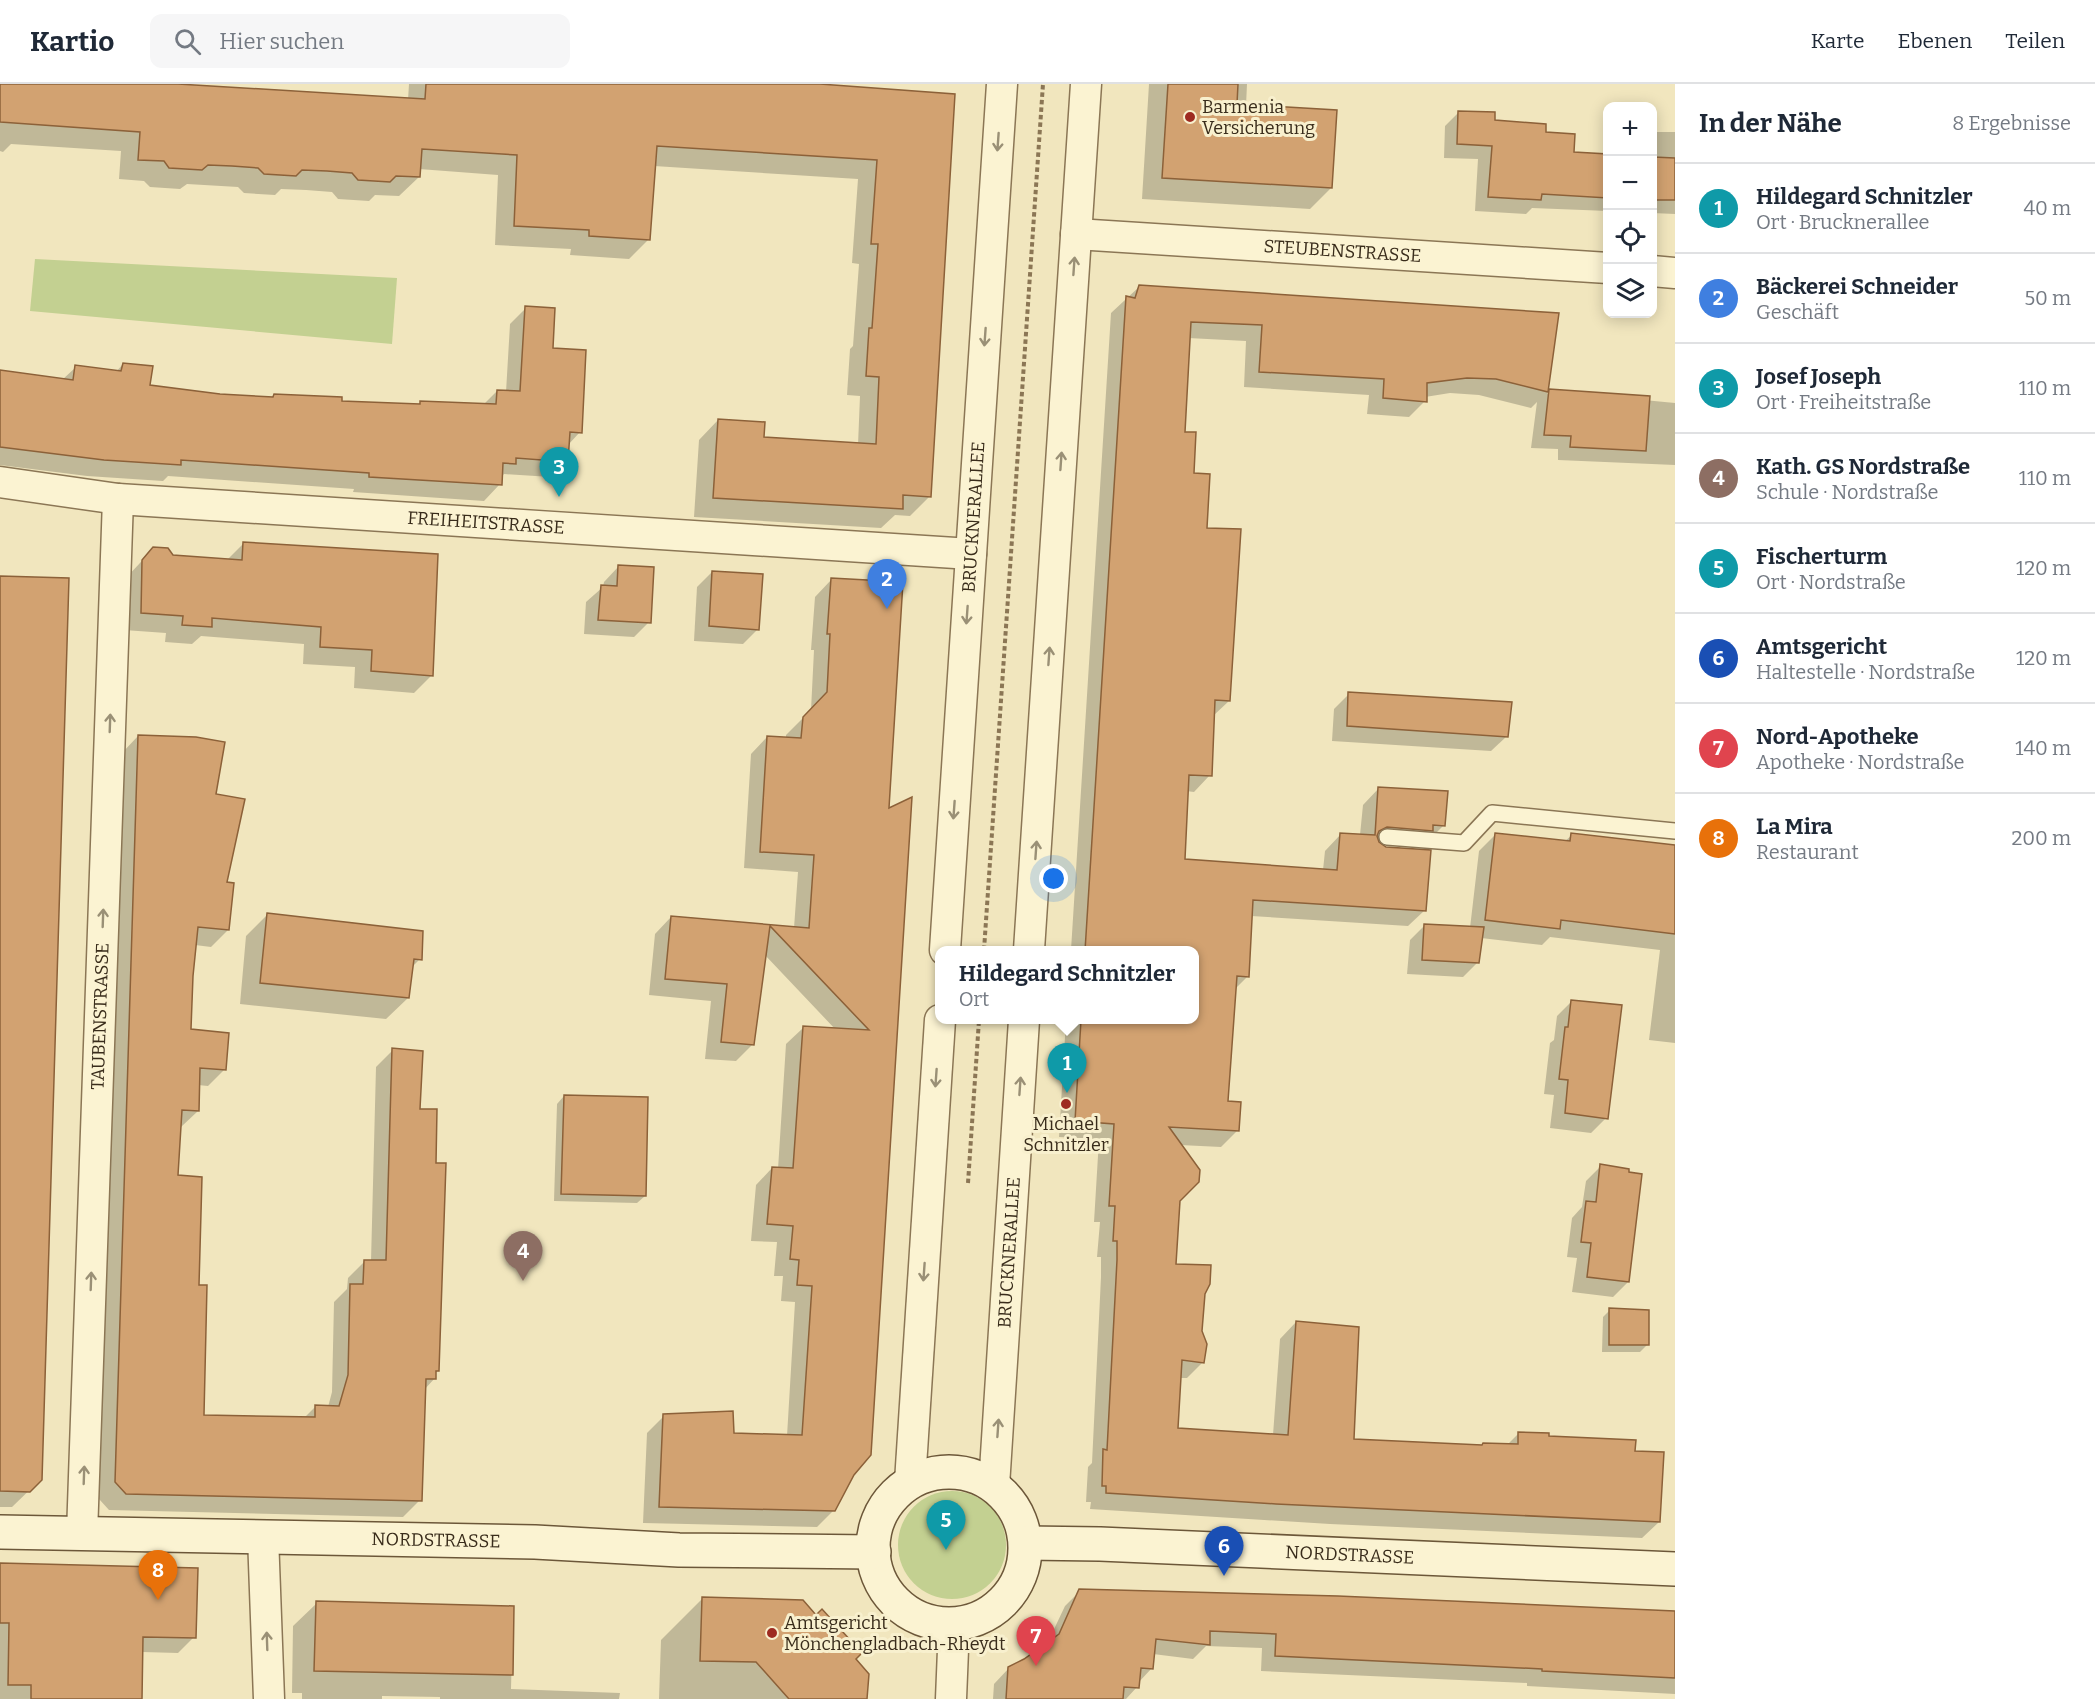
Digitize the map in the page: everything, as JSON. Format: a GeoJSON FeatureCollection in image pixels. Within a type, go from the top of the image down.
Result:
{"type":"FeatureCollection","features":[{"type":"Feature","properties":{"kind":"street","name":"BRUCKNERALLEE"},"geometry":{"type":"LineString","coordinates":[[945,946],[1002,84]]}},
{"type":"Feature","properties":{"kind":"street"},"geometry":{"type":"LineString","coordinates":[[1029,946],[1086,84]]}},
{"type":"Feature","properties":{"kind":"street","name":"STEUBENSTRASSE"},"geometry":{"type":"LineString","coordinates":[[1076,234],[1603,268]]}},
{"type":"Feature","properties":{"kind":"street"},"geometry":{"type":"LineString","coordinates":[[1657,271],[1675,273]]}},
{"type":"Feature","properties":{"kind":"street","name":"FREIHEITSTRASSE"},"geometry":{"type":"LineString","coordinates":[[0,482],[118,499],[971,554]]}},
{"type":"Feature","properties":{"kind":"street","name":"TAUBENSTRASSE"},"geometry":{"type":"LineString","coordinates":[[82,1534],[118,499]]}},
{"type":"Feature","properties":{"kind":"street"},"geometry":{"type":"LineString","coordinates":[[910,1482],[940,1024]]}},
{"type":"Feature","properties":{"kind":"street","name":"BRUCKNERALLEE"},"geometry":{"type":"LineString","coordinates":[[994,1486],[1024,1024]]}},
{"type":"Feature","properties":{"kind":"street"},"geometry":{"type":"LineString","coordinates":[[948,1471],[972,1475],[994,1486],[1010,1502],[1021,1521],[1026,1543],[1023,1567],[1014,1589],[998,1607],[977,1619],[954,1625],[929,1622],[906,1611],[888,1595],[877,1573],[874,1529],[882,1510],[894,1494],[910,1482],[928,1474],[948,1471]]}},
{"type":"Feature","properties":{"kind":"street","name":"NORDSTRASSE"},"geometry":{"type":"LineString","coordinates":[[0,1532],[535,1542],[679,1550],[874,1552]]}},
{"type":"Feature","properties":{"kind":"street"},"geometry":{"type":"LineString","coordinates":[[263,1536],[269,1699]]}},
{"type":"Feature","properties":{"kind":"street","name":"NORDSTRASSE"},"geometry":{"type":"LineString","coordinates":[[1026,1543],[1122,1545],[1675,1569]]}},
{"type":"Feature","properties":{"kind":"street"},"geometry":{"type":"LineString","coordinates":[[951,1699],[954,1625]]}},
{"type":"Feature","properties":{"kind":"lane"},"geometry":{"type":"LineString","coordinates":[[1387,837],[1464,843],[1492,813],[1675,831]]}},
{"type":"Feature","properties":{"kind":"path"},"geometry":{"type":"LineString","coordinates":[[984,946],[1043,84]]}},
{"type":"Feature","properties":{"kind":"green space"},"geometry":{"type":"Polygon","coordinates":[[[35,259],[397,278],[392,344],[30,311],[35,259]]]}},
{"type":"Feature","properties":{"kind":"green space"},"geometry":{"type":"Polygon","coordinates":[[[952,1491],[973,1495],[990,1507],[1002,1524],[1006,1545],[1002,1566],[990,1583],[973,1595],[952,1599],[931,1595],[914,1583],[902,1566],[898,1545],[902,1524],[914,1507],[931,1495],[952,1491]]]}},
{"type":"Feature","properties":{"kind":"building"},"geometry":{"type":"Polygon","coordinates":[[[0,84],[178,84],[425,99],[426,84],[820,84],[955,94],[931,497],[903,495],[903,509],[713,498],[718,419],[765,422],[764,437],[876,444],[879,377],[866,376],[878,244],[871,244],[877,160],[657,146],[650,240],[589,236],[589,230],[514,226],[517,155],[422,149],[420,177],[396,176],[390,182],[358,180],[352,173],[327,171],[302,170],[296,176],[264,174],[258,168],[232,166],[208,165],[202,170],[169,168],[164,161],[138,160],[140,132],[0,122],[0,84]]]}},
{"type":"Feature","properties":{"kind":"building"},"geometry":{"type":"Polygon","coordinates":[[[1168,84],[1238,84],[1237,104],[1337,110],[1332,188],[1162,178],[1168,84]]]}},
{"type":"Feature","properties":{"kind":"building"},"geometry":{"type":"Polygon","coordinates":[[[1458,111],[1495,112],[1495,120],[1546,124],[1546,132],[1575,134],[1574,152],[1603,154],[1603,198],[1542,194],[1541,200],[1488,197],[1492,146],[1457,144],[1458,111]]]}},
{"type":"Feature","properties":{"kind":"building"},"geometry":{"type":"Polygon","coordinates":[[[1657,157],[1675,158],[1675,200],[1657,200],[1657,157]]]}},
{"type":"Feature","properties":{"kind":"building"},"geometry":{"type":"Polygon","coordinates":[[[1139,285],[1559,313],[1548,392],[1496,379],[1467,378],[1427,383],[1427,402],[1383,398],[1384,379],[1259,372],[1262,325],[1191,322],[1185,432],[1196,432],[1194,473],[1210,474],[1207,528],[1241,529],[1230,701],[1215,700],[1212,776],[1189,775],[1185,859],[1337,870],[1340,833],[1375,835],[1378,787],[1448,791],[1445,826],[1433,825],[1433,831],[1387,827],[1379,831],[1377,836],[1379,842],[1386,847],[1431,850],[1426,911],[1253,900],[1249,977],[1237,976],[1228,1101],[1241,1102],[1239,1131],[1169,1127],[1200,1170],[1199,1182],[1180,1201],[1176,1264],[1211,1265],[1210,1284],[1205,1294],[1202,1331],[1207,1344],[1204,1363],[1182,1360],[1178,1428],[1288,1435],[1296,1321],[1359,1327],[1354,1439],[1482,1445],[1483,1443],[1518,1444],[1518,1432],[1549,1433],[1549,1436],[1636,1440],[1635,1451],[1664,1452],[1660,1522],[1276,1504],[1106,1493],[1106,1486],[1102,1486],[1103,1449],[1107,1450],[1117,1260],[1117,1241],[1113,1241],[1115,1206],[1109,1206],[1114,1124],[1075,1121],[1081,1024],[1199,1024],[1199,946],[1085,946],[1126,296],[1135,298],[1139,285]]]}},
{"type":"Feature","properties":{"kind":"building"},"geometry":{"type":"Polygon","coordinates":[[[525,306],[555,308],[553,348],[586,350],[582,433],[570,432],[568,462],[516,458],[516,464],[503,463],[502,485],[369,477],[369,473],[181,460],[181,465],[104,460],[0,447],[0,370],[73,380],[75,365],[121,371],[123,363],[153,366],[150,385],[220,394],[342,397],[342,401],[420,404],[420,401],[496,404],[497,390],[520,391],[525,306]]]}},
{"type":"Feature","properties":{"kind":"building"},"geometry":{"type":"Polygon","coordinates":[[[1549,389],[1650,396],[1646,451],[1570,447],[1571,436],[1544,435],[1549,389]]]}},
{"type":"Feature","properties":{"kind":"building"},"geometry":{"type":"Polygon","coordinates":[[[243,542],[438,554],[433,676],[371,671],[372,650],[320,647],[321,627],[212,618],[212,627],[182,625],[183,616],[141,613],[142,560],[153,547],[168,548],[173,555],[242,560],[243,542]]]}},
{"type":"Feature","properties":{"kind":"building"},"geometry":{"type":"Polygon","coordinates":[[[618,565],[654,567],[651,623],[598,620],[601,585],[617,586],[618,565]]]}},
{"type":"Feature","properties":{"kind":"building"},"geometry":{"type":"Polygon","coordinates":[[[712,571],[763,574],[759,630],[709,626],[712,571]]]}},
{"type":"Feature","properties":{"kind":"building"},"geometry":{"type":"Polygon","coordinates":[[[0,576],[69,578],[42,1480],[30,1492],[0,1491],[0,576]]]}},
{"type":"Feature","properties":{"kind":"building"},"geometry":{"type":"Polygon","coordinates":[[[831,578],[903,582],[889,808],[912,797],[871,1455],[854,1475],[835,1511],[659,1507],[663,1414],[733,1411],[734,1433],[802,1435],[812,1286],[797,1285],[799,1260],[790,1259],[793,1226],[767,1224],[772,1167],[793,1168],[803,1026],[869,1030],[770,926],[754,1045],[721,1042],[727,984],[665,979],[671,916],[809,928],[814,855],[760,852],[767,736],[801,738],[803,717],[827,692],[830,634],[827,634],[831,578]]]}},
{"type":"Feature","properties":{"kind":"building"},"geometry":{"type":"Polygon","coordinates":[[[1348,692],[1512,702],[1508,737],[1347,726],[1348,692]]]}},
{"type":"Feature","properties":{"kind":"building"},"geometry":{"type":"Polygon","coordinates":[[[138,735],[196,737],[225,742],[216,794],[245,799],[227,882],[234,883],[229,930],[198,927],[193,976],[191,1029],[229,1033],[226,1070],[200,1068],[199,1111],[182,1110],[178,1175],[202,1177],[199,1285],[207,1285],[204,1415],[315,1417],[315,1405],[339,1406],[348,1375],[350,1284],[363,1284],[364,1260],[386,1260],[392,1048],[423,1051],[420,1109],[437,1109],[436,1163],[446,1163],[439,1371],[436,1371],[436,1379],[426,1379],[422,1501],[126,1494],[115,1482],[138,735]]]}},
{"type":"Feature","properties":{"kind":"building"},"geometry":{"type":"Polygon","coordinates":[[[1495,833],[1570,841],[1571,833],[1675,845],[1675,934],[1561,920],[1560,929],[1485,920],[1495,833]]]}},
{"type":"Feature","properties":{"kind":"building"},"geometry":{"type":"Polygon","coordinates":[[[267,913],[423,931],[422,960],[414,959],[409,998],[260,983],[267,913]]]}},
{"type":"Feature","properties":{"kind":"building"},"geometry":{"type":"Polygon","coordinates":[[[1424,924],[1484,927],[1479,963],[1422,960],[1424,924]]]}},
{"type":"Feature","properties":{"kind":"building"},"geometry":{"type":"Polygon","coordinates":[[[1571,1000],[1622,1005],[1608,1119],[1565,1113],[1568,1080],[1559,1079],[1565,1027],[1568,1027],[1571,1000]]]}},
{"type":"Feature","properties":{"kind":"building"},"geometry":{"type":"Polygon","coordinates":[[[564,1095],[648,1097],[646,1196],[561,1194],[564,1095]]]}},
{"type":"Feature","properties":{"kind":"building"},"geometry":{"type":"Polygon","coordinates":[[[1600,1164],[1629,1169],[1629,1172],[1642,1174],[1629,1282],[1587,1277],[1591,1243],[1581,1242],[1586,1201],[1596,1202],[1600,1164]]]}},
{"type":"Feature","properties":{"kind":"building"},"geometry":{"type":"Polygon","coordinates":[[[1609,1308],[1649,1310],[1649,1345],[1609,1345],[1609,1308]]]}},
{"type":"Feature","properties":{"kind":"building"},"geometry":{"type":"Polygon","coordinates":[[[0,1563],[198,1568],[196,1638],[143,1637],[142,1699],[31,1699],[31,1685],[8,1685],[9,1623],[0,1623],[0,1563]]]}},
{"type":"Feature","properties":{"kind":"building"},"geometry":{"type":"Polygon","coordinates":[[[1079,1589],[1338,1596],[1675,1611],[1675,1678],[1275,1656],[1276,1634],[1210,1631],[1210,1645],[1156,1639],[1153,1669],[1141,1668],[1139,1688],[1124,1687],[1123,1699],[1006,1699],[1008,1667],[1024,1659],[1059,1634],[1079,1589]]]}},
{"type":"Feature","properties":{"kind":"building","name":"Amtsgericht Mönchengladbach-Rheydt"},"geometry":{"type":"Polygon","coordinates":[[[702,1597],[803,1600],[816,1615],[822,1609],[862,1653],[856,1659],[869,1674],[867,1699],[789,1699],[756,1662],[700,1661],[702,1597]]]}},
{"type":"Feature","properties":{"kind":"building"},"geometry":{"type":"Polygon","coordinates":[[[316,1601],[514,1606],[513,1675],[314,1671],[316,1601]]]}},
{"type":"Feature","properties":{"kind":"place","name":"Barmenia Versicherung"},"geometry":{"type":"Point","coordinates":[1190,117]}},
{"type":"Feature","properties":{"kind":"place","name":"Josef Joseph"},"geometry":{"type":"Point","coordinates":[559,497]}},
{"type":"Feature","properties":{"kind":"place","name":"Bäckerei Schneider"},"geometry":{"type":"Point","coordinates":[887,609]}},
{"type":"Feature","properties":{"kind":"place","name":"Hildegard Schnitzler"},"geometry":{"type":"Point","coordinates":[1067,1093]}},
{"type":"Feature","properties":{"kind":"place","name":"Michael Schnitzler"},"geometry":{"type":"Point","coordinates":[1066,1104]}},
{"type":"Feature","properties":{"kind":"place","name":"Kath. GS Nordstraße"},"geometry":{"type":"Point","coordinates":[523,1281]}},
{"type":"Feature","properties":{"kind":"place","name":"Fischerturm"},"geometry":{"type":"Point","coordinates":[946,1550]}},
{"type":"Feature","properties":{"kind":"place","name":"Amtsgericht"},"geometry":{"type":"Point","coordinates":[1224,1576]}},
{"type":"Feature","properties":{"kind":"place","name":"La Mira"},"geometry":{"type":"Point","coordinates":[158,1600]}},
{"type":"Feature","properties":{"kind":"place","name":"Amtsgericht Mönchengladbach-Rheydt"},"geometry":{"type":"Point","coordinates":[772,1633]}},
{"type":"Feature","properties":{"kind":"place","name":"Nord-Apotheke"},"geometry":{"type":"Point","coordinates":[1036,1666]}}]}
